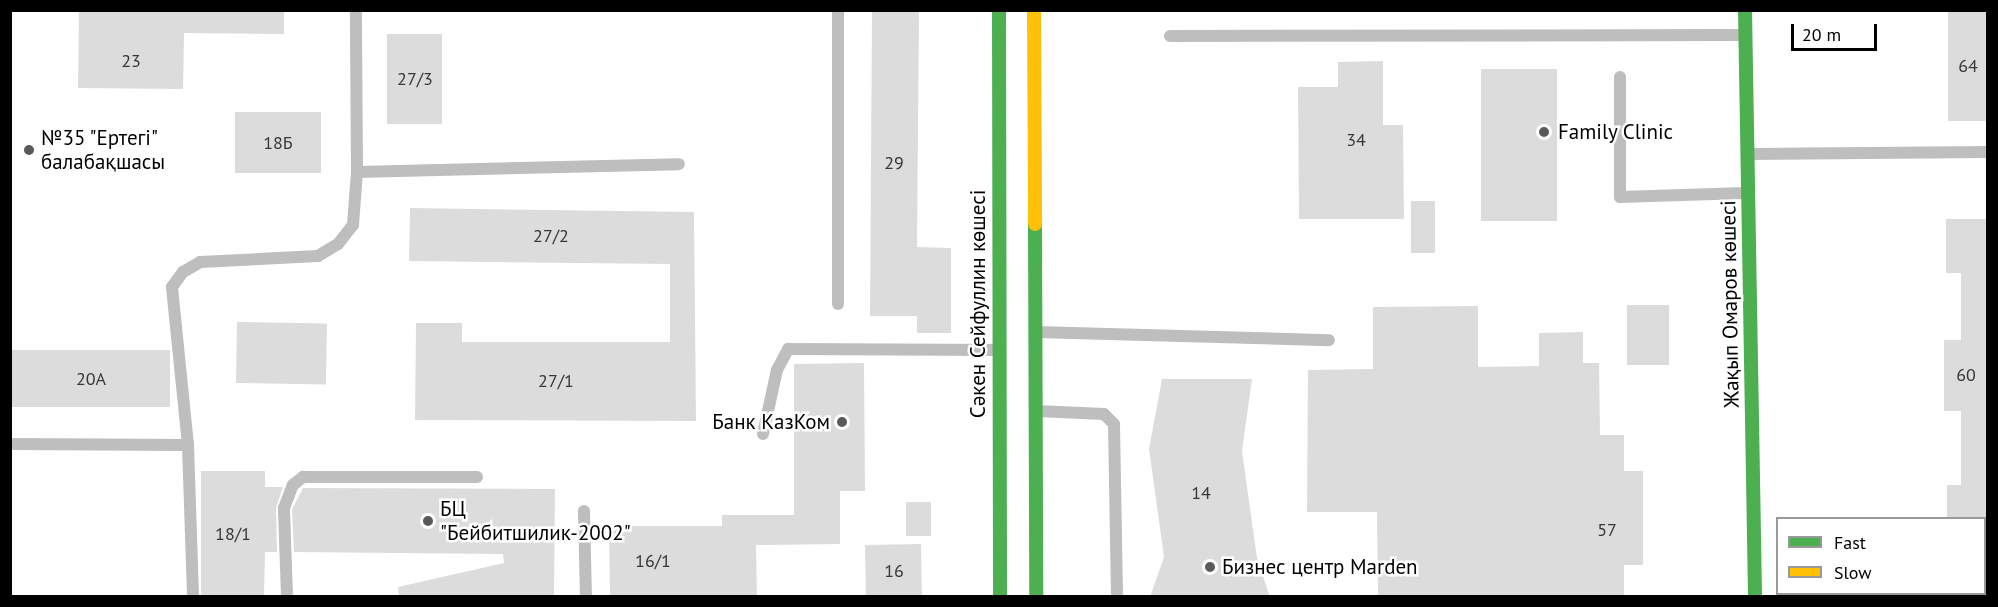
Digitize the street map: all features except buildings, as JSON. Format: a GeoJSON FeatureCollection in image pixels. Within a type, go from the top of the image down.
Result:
{"type":"FeatureCollection","features":[{"type":"Feature","properties":{"kind":"main road","name":"Сәкен Сейфуллин көшесі"},"geometry":{"type":"LineString","coordinates":[[999,10],[1000,597]]}},
{"type":"Feature","properties":{"kind":"main road"},"geometry":{"type":"LineString","coordinates":[[1034,10],[1036,597]]}},
{"type":"Feature","properties":{"kind":"main road","name":"Жақып Омаров көшесі"},"geometry":{"type":"LineString","coordinates":[[1745,10],[1750,193],[1755,597]]}},
{"type":"Feature","properties":{"kind":"lane"},"geometry":{"type":"LineString","coordinates":[[193,597],[188,445],[172,287],[183,272],[200,262],[318,256],[338,243],[353,225],[357,172],[356,10]]}},
{"type":"Feature","properties":{"kind":"lane"},"geometry":{"type":"LineString","coordinates":[[838,10],[838,304]]}},
{"type":"Feature","properties":{"kind":"lane"},"geometry":{"type":"LineString","coordinates":[[1170,36],[1746,35]]}},
{"type":"Feature","properties":{"kind":"lane"},"geometry":{"type":"LineString","coordinates":[[1620,77],[1620,197],[1750,193]]}},
{"type":"Feature","properties":{"kind":"lane"},"geometry":{"type":"LineString","coordinates":[[1749,154],[1988,152]]}},
{"type":"Feature","properties":{"kind":"lane"},"geometry":{"type":"LineString","coordinates":[[357,172],[679,164]]}},
{"type":"Feature","properties":{"kind":"lane"},"geometry":{"type":"LineString","coordinates":[[1035,332],[1329,340]]}},
{"type":"Feature","properties":{"kind":"lane"},"geometry":{"type":"LineString","coordinates":[[763,434],[777,370],[788,349],[999,350]]}},
{"type":"Feature","properties":{"kind":"lane"},"geometry":{"type":"LineString","coordinates":[[1035,411],[1104,414],[1114,424],[1117,597]]}},
{"type":"Feature","properties":{"kind":"lane"},"geometry":{"type":"LineString","coordinates":[[10,444],[188,445]]}},
{"type":"Feature","properties":{"kind":"lane"},"geometry":{"type":"LineString","coordinates":[[287,597],[284,508],[293,485],[303,477],[477,477]]}},
{"type":"Feature","properties":{"kind":"lane"},"geometry":{"type":"LineString","coordinates":[[584,511],[586,597]]}},
{"type":"Feature","properties":{"kind":"traffic: fast"},"geometry":{"type":"LineString","coordinates":[[999,10],[1000,596]]}},
{"type":"Feature","properties":{"kind":"traffic: fast"},"geometry":{"type":"LineString","coordinates":[[1745,10],[1755,596]]}},
{"type":"Feature","properties":{"kind":"traffic: fast"},"geometry":{"type":"LineString","coordinates":[[1035,224],[1036,596]]}},
{"type":"Feature","properties":{"kind":"traffic: slow"},"geometry":{"type":"LineString","coordinates":[[1034,10],[1035,224]]}},
{"type":"Feature","properties":{"kind":"place","name":"Family Clinic"},"geometry":{"type":"Point","coordinates":[1544,132]}},
{"type":"Feature","properties":{"kind":"place","name":"№35 \"Ертегі\" балабақшасы"},"geometry":{"type":"Point","coordinates":[29,150]}},
{"type":"Feature","properties":{"kind":"place","name":"Банк КазКом"},"geometry":{"type":"Point","coordinates":[842,422]}},
{"type":"Feature","properties":{"kind":"place","name":"БЦ \"Бейбитшилик-2002\""},"geometry":{"type":"Point","coordinates":[428,521]}},
{"type":"Feature","properties":{"kind":"place","name":"Бизнес центр Marden"},"geometry":{"type":"Point","coordinates":[1210,567]}}]}
